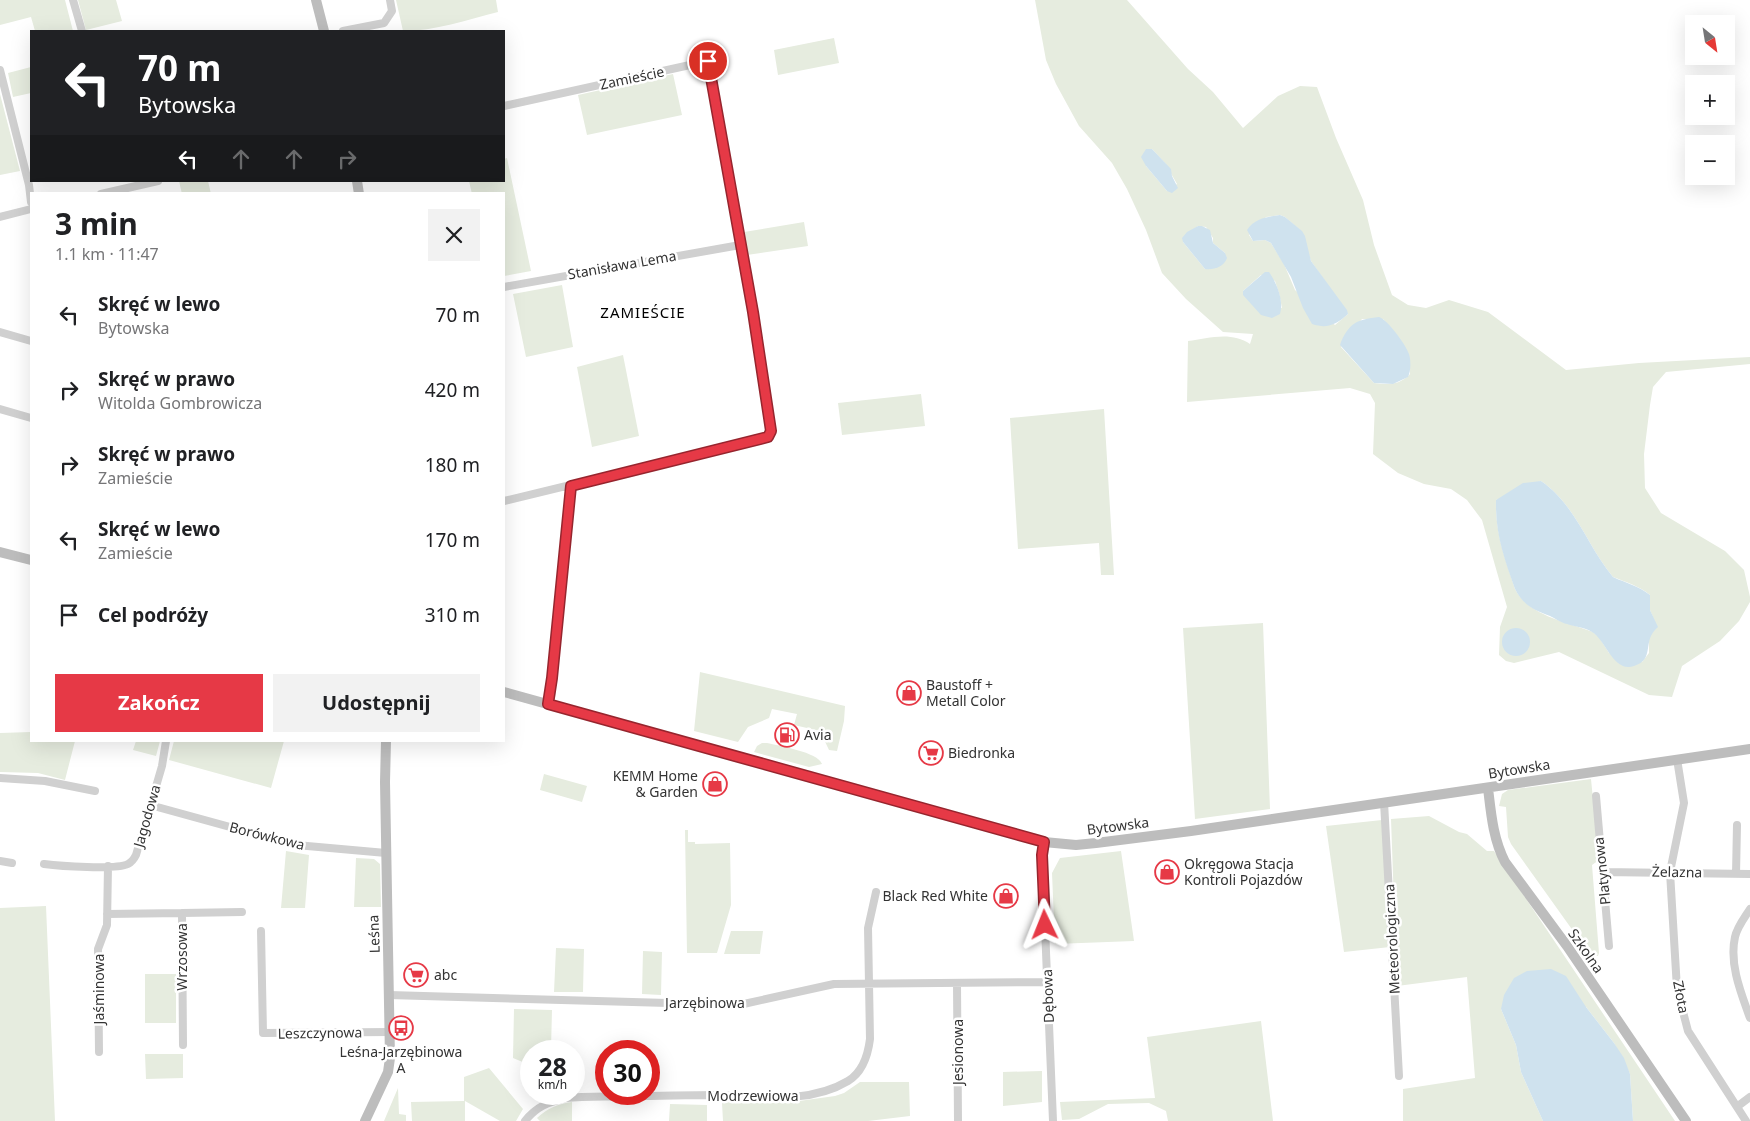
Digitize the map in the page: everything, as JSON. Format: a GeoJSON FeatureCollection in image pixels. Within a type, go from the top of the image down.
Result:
{"type":"FeatureCollection","features":[{"type":"Feature","properties":{"kind":"main road"},"geometry":{"type":"LineString","coordinates":[[316,0],[324,30]]}},
{"type":"Feature","properties":{"kind":"main road"},"geometry":{"type":"LineString","coordinates":[[0,552],[30,560]]}},
{"type":"Feature","properties":{"kind":"main road","name":"Bytowska"},"geometry":{"type":"LineString","coordinates":[[505,692],[1044,842],[1076,845],[1488,788],[1750,749]]}},
{"type":"Feature","properties":{"kind":"main road","name":"Leśna"},"geometry":{"type":"LineString","coordinates":[[365,1121],[388,1072],[390,1058],[386,742]]}},
{"type":"Feature","properties":{"kind":"main road","name":"Szkolna"},"geometry":{"type":"LineString","coordinates":[[1488,788],[1496,839],[1505,862],[1567,946],[1686,1121]]}},
{"type":"Feature","properties":{"kind":"street"},"geometry":{"type":"LineString","coordinates":[[73,0],[82,30]]}},
{"type":"Feature","properties":{"kind":"street"},"geometry":{"type":"LineString","coordinates":[[347,30],[384,23],[392,11],[390,0]]}},
{"type":"Feature","properties":{"kind":"street","name":"Zamieście"},"geometry":{"type":"LineString","coordinates":[[505,106],[708,61],[753,312],[771,431],[768,437],[505,501]]}},
{"type":"Feature","properties":{"kind":"street"},"geometry":{"type":"LineString","coordinates":[[0,70],[30,194]]}},
{"type":"Feature","properties":{"kind":"street"},"geometry":{"type":"LineString","coordinates":[[105,192],[119,185],[148,182]]}},
{"type":"Feature","properties":{"kind":"street"},"geometry":{"type":"LineString","coordinates":[[0,216],[30,210]]}},
{"type":"Feature","properties":{"kind":"street","name":"Stanisława Lema"},"geometry":{"type":"LineString","coordinates":[[505,287],[740,244]]}},
{"type":"Feature","properties":{"kind":"street"},"geometry":{"type":"LineString","coordinates":[[0,332],[30,341]]}},
{"type":"Feature","properties":{"kind":"street"},"geometry":{"type":"LineString","coordinates":[[0,409],[30,418]]}},
{"type":"Feature","properties":{"kind":"street"},"geometry":{"type":"LineString","coordinates":[[548,704],[553,677],[571,486]]}},
{"type":"Feature","properties":{"kind":"street","name":"Jagodowa"},"geometry":{"type":"LineString","coordinates":[[44,864],[121,866],[130,863],[136,855],[162,766],[166,742]]}},
{"type":"Feature","properties":{"kind":"street","name":"Złota"},"geometry":{"type":"LineString","coordinates":[[1677,759],[1684,803],[1670,872],[1677,988],[1688,1031],[1746,1121]]}},
{"type":"Feature","properties":{"kind":"street"},"geometry":{"type":"LineString","coordinates":[[0,778],[45,781],[95,791]]}},
{"type":"Feature","properties":{"kind":"street","name":"Platynowa"},"geometry":{"type":"LineString","coordinates":[[1596,796],[1609,946]]}},
{"type":"Feature","properties":{"kind":"street","name":"Meteorologiczna"},"geometry":{"type":"LineString","coordinates":[[1384,802],[1399,1076]]}},
{"type":"Feature","properties":{"kind":"street","name":"Borówkowa"},"geometry":{"type":"LineString","coordinates":[[150,805],[296,846],[386,853]]}},
{"type":"Feature","properties":{"kind":"street"},"geometry":{"type":"LineString","coordinates":[[1736,874],[1737,825]]}},
{"type":"Feature","properties":{"kind":"street","name":"Dębowa"},"geometry":{"type":"LineString","coordinates":[[1044,842],[1042,855],[1053,1121]]}},
{"type":"Feature","properties":{"kind":"street"},"geometry":{"type":"LineString","coordinates":[[0,861],[12,863]]}},
{"type":"Feature","properties":{"kind":"street","name":"Jaśminowa"},"geometry":{"type":"LineString","coordinates":[[99,1052],[98,948],[106,925],[108,866]]}},
{"type":"Feature","properties":{"kind":"street","name":"Żelazna"},"geometry":{"type":"LineString","coordinates":[[1603,872],[1750,874]]}},
{"type":"Feature","properties":{"kind":"street","name":"Modrzewiowa"},"geometry":{"type":"LineString","coordinates":[[525,1121],[536,1109],[544,1104],[565,1098],[712,1095],[793,1097],[807,1096],[836,1087],[850,1080],[865,1062],[869,1051],[868,928],[876,892]]}},
{"type":"Feature","properties":{"kind":"street"},"geometry":{"type":"LineString","coordinates":[[1750,909],[1735,935],[1733,956],[1740,990],[1750,1018]]}},
{"type":"Feature","properties":{"kind":"street"},"geometry":{"type":"LineString","coordinates":[[182,913],[242,912]]}},
{"type":"Feature","properties":{"kind":"street","name":"Wrzosowa"},"geometry":{"type":"LineString","coordinates":[[107,914],[182,913],[182,1045]]}},
{"type":"Feature","properties":{"kind":"street","name":"Leszczynowa"},"geometry":{"type":"LineString","coordinates":[[260,931],[263,1033],[390,1032]]}},
{"type":"Feature","properties":{"kind":"street","name":"Jarzębinowa"},"geometry":{"type":"LineString","coordinates":[[389,995],[739,1005],[821,986],[868,983],[1048,982]]}},
{"type":"Feature","properties":{"kind":"street","name":"Jesionowa"},"geometry":{"type":"LineString","coordinates":[[957,983],[958,1121]]}},
{"type":"Feature","properties":{"kind":"street"},"geometry":{"type":"LineString","coordinates":[[1738,1106],[1750,1097]]}},
{"type":"Feature","properties":{"kind":"shaded area"},"geometry":{"type":"Polygon","coordinates":[[[0,0],[65,0],[73,30],[35,30],[31,17],[0,25],[0,0]]]}},
{"type":"Feature","properties":{"kind":"shaded area"},"geometry":{"type":"Polygon","coordinates":[[[78,0],[116,0],[122,21],[86,30],[78,0]]]}},
{"type":"Feature","properties":{"kind":"shaded area"},"geometry":{"type":"Polygon","coordinates":[[[396,0],[496,0],[498,12],[439,27],[421,30],[403,30],[396,0]]]}},
{"type":"Feature","properties":{"kind":"shaded area"},"geometry":{"type":"Polygon","coordinates":[[[1035,0],[1127,0],[1188,69],[1213,92],[1243,128],[1278,96],[1300,86],[1317,87],[1336,138],[1363,200],[1374,245],[1392,295],[1408,305],[1426,308],[1449,300],[1488,312],[1566,370],[1639,363],[1750,357],[1750,364],[1666,372],[1653,387],[1644,454],[1645,488],[1661,513],[1725,551],[1744,570],[1750,597],[1750,602],[1739,621],[1720,641],[1682,666],[1672,697],[1649,695],[1559,652],[1514,663],[1506,661],[1499,655],[1500,627],[1507,607],[1482,520],[1467,500],[1451,489],[1424,484],[1398,473],[1373,454],[1375,403],[1370,394],[1350,388],[1187,402],[1188,341],[1212,337],[1228,337],[1243,340],[1250,344],[1253,334],[1223,332],[1186,299],[1162,273],[1146,230],[1127,189],[1112,163],[1079,126],[1056,84],[1046,60],[1035,0]],[[1152,149],[1146,166],[1167,191],[1177,184],[1165,163],[1152,149]],[[1280,215],[1266,217],[1249,235],[1253,241],[1265,240],[1271,243],[1284,264],[1295,290],[1335,325],[1348,314],[1311,261],[1301,231],[1285,217],[1280,215]],[[1198,226],[1183,242],[1205,269],[1225,253],[1213,243],[1213,238],[1206,227],[1198,226]],[[1261,275],[1243,291],[1282,308],[1275,281],[1261,275]],[[1362,319],[1341,347],[1374,383],[1394,383],[1406,378],[1410,374],[1408,357],[1402,343],[1383,319],[1362,319]],[[1541,481],[1496,500],[1496,512],[1504,556],[1515,589],[1521,598],[1539,612],[1593,632],[1599,637],[1609,653],[1642,662],[1649,653],[1649,638],[1655,622],[1650,610],[1650,595],[1637,587],[1613,577],[1572,514],[1553,491],[1541,481]]]}},
{"type":"Feature","properties":{"kind":"shaded area"},"geometry":{"type":"Polygon","coordinates":[[[834,38],[839,63],[778,75],[774,50],[834,38]]]}},
{"type":"Feature","properties":{"kind":"shaded area"},"geometry":{"type":"Polygon","coordinates":[[[30,67],[30,93],[13,97],[8,73],[30,67]]]}},
{"type":"Feature","properties":{"kind":"shaded area"},"geometry":{"type":"Polygon","coordinates":[[[673,74],[682,115],[587,135],[578,95],[673,74]]]}},
{"type":"Feature","properties":{"kind":"shaded area"},"geometry":{"type":"Polygon","coordinates":[[[0,94],[20,171],[0,175],[0,94]]]}},
{"type":"Feature","properties":{"kind":"shaded area"},"geometry":{"type":"Polygon","coordinates":[[[507,158],[531,271],[505,276],[505,192],[472,192],[469,182],[505,182],[505,159],[507,158]]]}},
{"type":"Feature","properties":{"kind":"shaded area"},"geometry":{"type":"Polygon","coordinates":[[[179,182],[208,182],[211,192],[182,192],[179,182]]]}},
{"type":"Feature","properties":{"kind":"shaded area"},"geometry":{"type":"Polygon","coordinates":[[[804,222],[808,246],[747,255],[744,232],[804,222]]]}},
{"type":"Feature","properties":{"kind":"shaded area"},"geometry":{"type":"Polygon","coordinates":[[[562,285],[573,347],[526,357],[513,294],[562,285]]]}},
{"type":"Feature","properties":{"kind":"shaded area"},"geometry":{"type":"Polygon","coordinates":[[[623,355],[639,436],[592,447],[577,367],[623,355]]]}},
{"type":"Feature","properties":{"kind":"shaded area"},"geometry":{"type":"Polygon","coordinates":[[[921,394],[925,426],[842,435],[838,403],[921,394]]]}},
{"type":"Feature","properties":{"kind":"shaded area"},"geometry":{"type":"Polygon","coordinates":[[[1104,409],[1114,575],[1101,575],[1099,543],[1018,549],[1010,418],[1104,409]]]}},
{"type":"Feature","properties":{"kind":"shaded area"},"geometry":{"type":"Polygon","coordinates":[[[1263,623],[1270,809],[1195,819],[1183,628],[1263,623]]]}},
{"type":"Feature","properties":{"kind":"shaded area"},"geometry":{"type":"Polygon","coordinates":[[[700,672],[845,706],[844,721],[837,751],[829,750],[820,731],[794,725],[797,714],[772,709],[769,718],[748,727],[738,742],[694,731],[700,672]]]}},
{"type":"Feature","properties":{"kind":"shaded area"},"geometry":{"type":"Polygon","coordinates":[[[30,732],[30,742],[75,742],[65,780],[38,773],[0,772],[0,733],[30,732]]]}},
{"type":"Feature","properties":{"kind":"shaded area"},"geometry":{"type":"Polygon","coordinates":[[[136,742],[160,742],[156,756],[133,750],[136,742]]]}},
{"type":"Feature","properties":{"kind":"shaded area"},"geometry":{"type":"Polygon","coordinates":[[[174,742],[284,742],[271,788],[169,760],[174,742]]]}},
{"type":"Feature","properties":{"kind":"shaded area"},"geometry":{"type":"Polygon","coordinates":[[[762,743],[798,750],[813,756],[822,764],[809,767],[754,752],[757,746],[762,743]]]}},
{"type":"Feature","properties":{"kind":"shaded area"},"geometry":{"type":"Polygon","coordinates":[[[544,774],[587,786],[582,802],[540,790],[544,774]]]}},
{"type":"Feature","properties":{"kind":"shaded area"},"geometry":{"type":"Polygon","coordinates":[[[1591,779],[1599,860],[1592,865],[1598,956],[1591,956],[1511,844],[1508,837],[1506,807],[1499,806],[1502,794],[1508,790],[1591,779]]]}},
{"type":"Feature","properties":{"kind":"shaded area"},"geometry":{"type":"Polygon","coordinates":[[[1429,816],[1459,832],[1467,834],[1487,851],[1494,851],[1675,1121],[1633,1121],[1630,1074],[1614,1043],[1586,1007],[1501,1009],[1516,1045],[1521,1072],[1543,1121],[1403,1121],[1403,1089],[1475,1078],[1467,977],[1397,986],[1391,819],[1429,816]]]}},
{"type":"Feature","properties":{"kind":"shaded area"},"geometry":{"type":"Polygon","coordinates":[[[1382,820],[1390,947],[1344,952],[1326,826],[1382,820]]]}},
{"type":"Feature","properties":{"kind":"shaded area"},"geometry":{"type":"Polygon","coordinates":[[[685,830],[688,830],[688,842],[695,842],[695,844],[730,843],[731,905],[717,953],[687,953],[685,830]]]}},
{"type":"Feature","properties":{"kind":"shaded area"},"geometry":{"type":"Polygon","coordinates":[[[286,851],[309,855],[305,908],[281,908],[286,851]]]}},
{"type":"Feature","properties":{"kind":"shaded area"},"geometry":{"type":"Polygon","coordinates":[[[1121,851],[1134,941],[1055,944],[1052,873],[1060,858],[1121,851]]]}},
{"type":"Feature","properties":{"kind":"shaded area"},"geometry":{"type":"Polygon","coordinates":[[[356,858],[374,859],[380,864],[381,907],[354,907],[356,858]]]}},
{"type":"Feature","properties":{"kind":"shaded area"},"geometry":{"type":"Polygon","coordinates":[[[46,906],[55,1121],[0,1121],[0,908],[46,906]]]}},
{"type":"Feature","properties":{"kind":"shaded area"},"geometry":{"type":"Polygon","coordinates":[[[731,931],[763,931],[760,954],[724,954],[731,931]]]}},
{"type":"Feature","properties":{"kind":"shaded area"},"geometry":{"type":"Polygon","coordinates":[[[556,948],[584,949],[583,992],[554,992],[556,948]]]}},
{"type":"Feature","properties":{"kind":"shaded area"},"geometry":{"type":"Polygon","coordinates":[[[643,951],[662,952],[661,995],[642,994],[643,951]]]}},
{"type":"Feature","properties":{"kind":"shaded area"},"geometry":{"type":"Polygon","coordinates":[[[145,974],[176,974],[176,1023],[145,1023],[145,974]]]}},
{"type":"Feature","properties":{"kind":"shaded area"},"geometry":{"type":"Polygon","coordinates":[[[514,1009],[552,1010],[551,1040],[520,1040],[520,1061],[513,1058],[514,1009]]]}},
{"type":"Feature","properties":{"kind":"shaded area"},"geometry":{"type":"Polygon","coordinates":[[[1261,1021],[1273,1121],[1168,1121],[1166,1111],[1149,1103],[1108,1104],[1079,1119],[1062,1120],[1060,1102],[1155,1098],[1147,1037],[1261,1021]]]}},
{"type":"Feature","properties":{"kind":"shaded area"},"geometry":{"type":"Polygon","coordinates":[[[145,1054],[183,1054],[183,1078],[146,1079],[145,1054]]]}},
{"type":"Feature","properties":{"kind":"shaded area"},"geometry":{"type":"Polygon","coordinates":[[[489,1068],[523,1109],[516,1121],[500,1121],[465,1101],[465,1121],[412,1121],[411,1102],[464,1101],[464,1077],[489,1068]]]}},
{"type":"Feature","properties":{"kind":"shaded area"},"geometry":{"type":"Polygon","coordinates":[[[1042,1071],[1042,1102],[1003,1106],[1003,1072],[1042,1071]]]}},
{"type":"Feature","properties":{"kind":"shaded area"},"geometry":{"type":"Polygon","coordinates":[[[860,1082],[909,1082],[910,1116],[868,1121],[723,1121],[722,1103],[752,1100],[772,1103],[835,1096],[844,1093],[860,1082]]]}},
{"type":"Feature","properties":{"kind":"shaded area"},"geometry":{"type":"Polygon","coordinates":[[[398,1088],[399,1114],[406,1115],[406,1121],[384,1121],[398,1088]]]}},
{"type":"Feature","properties":{"kind":"shaded area"},"geometry":{"type":"Polygon","coordinates":[[[670,1104],[707,1105],[707,1121],[669,1121],[670,1104]]]}},
{"type":"Feature","properties":{"kind":"shaded area"},"geometry":{"type":"Polygon","coordinates":[[[572,1105],[572,1121],[540,1121],[537,1118],[553,1107],[572,1105]]]}},
{"type":"Feature","properties":{"kind":"water"},"geometry":{"type":"Polygon","coordinates":[[[1146,149],[1152,149],[1171,169],[1178,188],[1172,193],[1167,191],[1146,166],[1141,157],[1146,149]]]}},
{"type":"Feature","properties":{"kind":"water"},"geometry":{"type":"Polygon","coordinates":[[[1280,215],[1302,231],[1311,261],[1347,310],[1348,314],[1339,321],[1327,326],[1312,324],[1303,308],[1291,277],[1271,243],[1265,240],[1253,241],[1247,230],[1254,223],[1266,217],[1280,215]]]}},
{"type":"Feature","properties":{"kind":"water"},"geometry":{"type":"Polygon","coordinates":[[[1198,226],[1210,230],[1213,243],[1225,253],[1227,258],[1224,264],[1212,269],[1205,269],[1183,242],[1182,238],[1187,232],[1198,226]]]}},
{"type":"Feature","properties":{"kind":"water"},"geometry":{"type":"Polygon","coordinates":[[[1265,272],[1269,272],[1272,277],[1281,303],[1280,314],[1272,318],[1261,315],[1243,295],[1243,291],[1265,272]]]}},
{"type":"Feature","properties":{"kind":"water"},"geometry":{"type":"Polygon","coordinates":[[[1379,317],[1396,333],[1410,356],[1408,377],[1393,384],[1374,383],[1340,345],[1350,327],[1355,323],[1379,317]]]}},
{"type":"Feature","properties":{"kind":"water"},"geometry":{"type":"Polygon","coordinates":[[[1541,481],[1553,491],[1572,514],[1613,577],[1637,587],[1650,595],[1650,610],[1658,627],[1650,638],[1647,654],[1641,663],[1627,667],[1621,665],[1592,632],[1563,623],[1534,609],[1525,603],[1515,589],[1499,534],[1496,500],[1523,483],[1541,481]]]}},
{"type":"Feature","properties":{"kind":"water"},"geometry":{"type":"Polygon","coordinates":[[[1516,628],[1526,632],[1530,642],[1526,652],[1516,656],[1506,652],[1502,642],[1506,632],[1516,628]]]}},
{"type":"Feature","properties":{"kind":"water"},"geometry":{"type":"Polygon","coordinates":[[[1551,969],[1566,976],[1586,1007],[1624,1058],[1630,1074],[1633,1121],[1543,1121],[1521,1072],[1516,1045],[1501,1009],[1504,995],[1514,978],[1527,971],[1551,969]]]}},
{"type":"Feature","properties":{"kind":"place","name":"Baustoff + Metall Color"},"geometry":{"type":"Point","coordinates":[909,693]}},
{"type":"Feature","properties":{"kind":"place","name":"Avia"},"geometry":{"type":"Point","coordinates":[787,735]}},
{"type":"Feature","properties":{"kind":"place","name":"Biedronka"},"geometry":{"type":"Point","coordinates":[931,753]}},
{"type":"Feature","properties":{"kind":"place","name":"KEMM Home & Garden"},"geometry":{"type":"Point","coordinates":[715,784]}},
{"type":"Feature","properties":{"kind":"place","name":"Okręgowa Stacja Kontroli Pojazdów"},"geometry":{"type":"Point","coordinates":[1167,872]}},
{"type":"Feature","properties":{"kind":"place","name":"Black Red White"},"geometry":{"type":"Point","coordinates":[1006,896]}},
{"type":"Feature","properties":{"kind":"place","name":"abc"},"geometry":{"type":"Point","coordinates":[416,975]}},
{"type":"Feature","properties":{"kind":"place","name":"Leśna-Jarzębinowa A"},"geometry":{"type":"Point","coordinates":[401,1028]}},
{"type":"Feature","properties":{"kind":"district","name":"ZAMIEŚCIE"},"geometry":{"type":"Point","coordinates":[643,313]}},
{"type":"Feature","properties":{"kind":"route"},"geometry":{"type":"LineString","coordinates":[[708,61],[753,312],[771,431],[768,437],[571,486],[548,704],[1044,842],[1042,855],[1045,925]]}}]}
